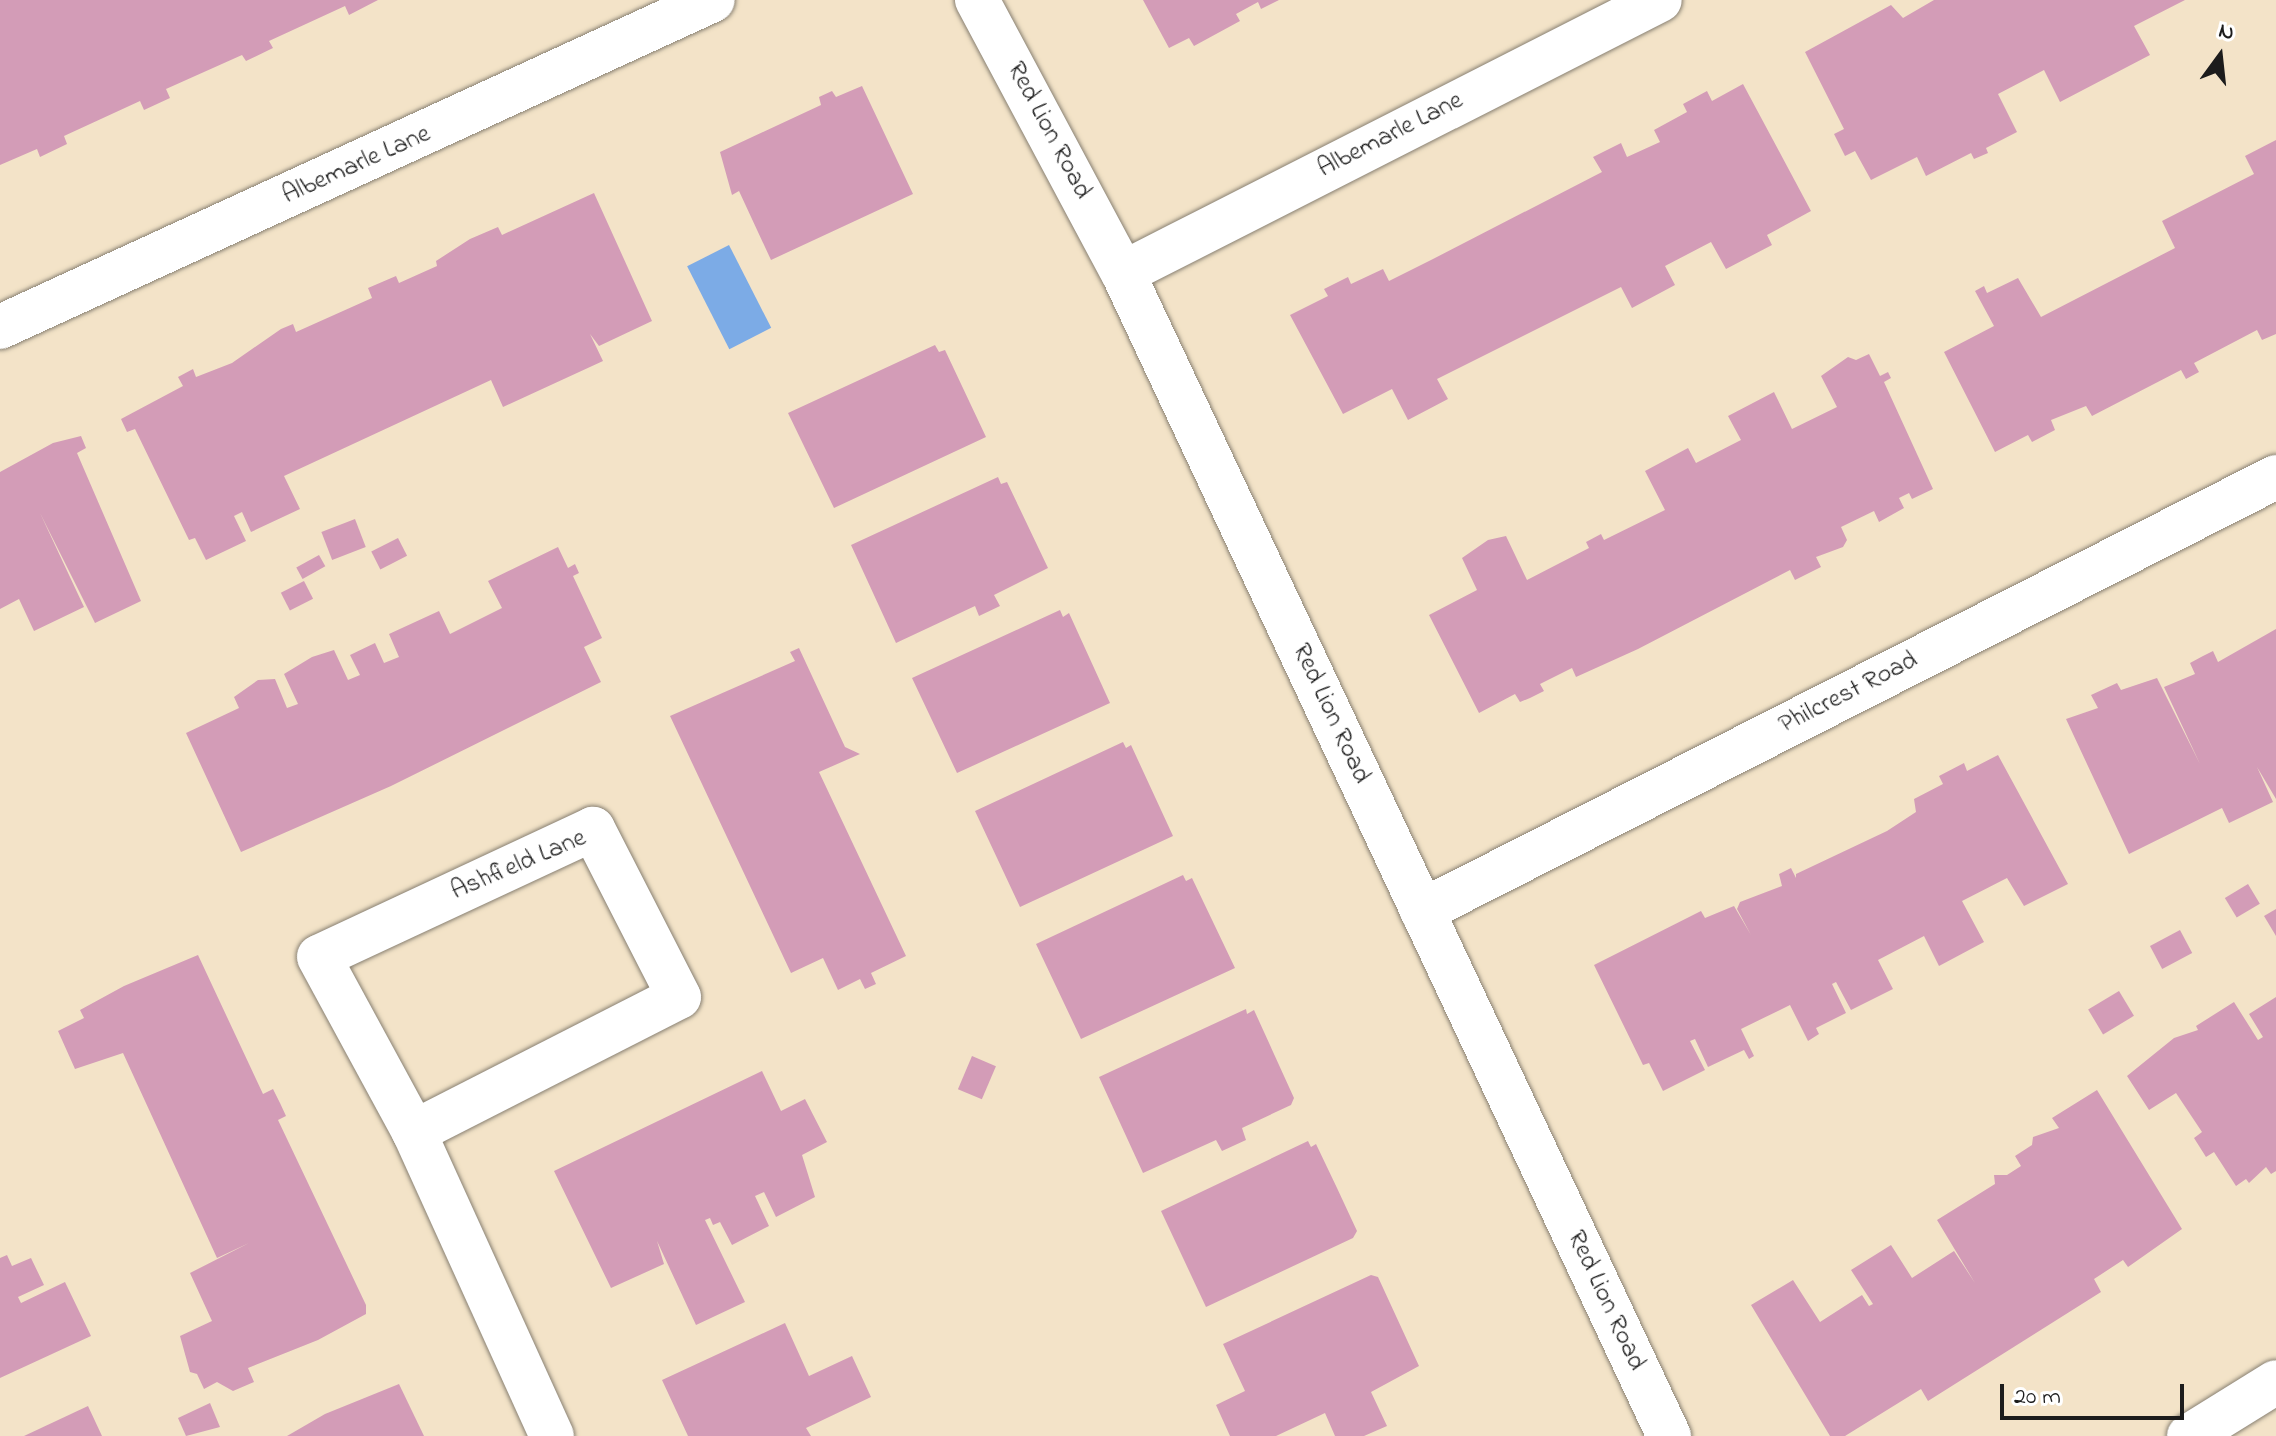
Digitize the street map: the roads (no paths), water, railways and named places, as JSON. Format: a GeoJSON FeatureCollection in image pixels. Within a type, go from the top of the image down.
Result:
{"type":"FeatureCollection","features":[{"type":"Feature","properties":{"kind":"street","name":"Albemarle Lane"},"geometry":{"type":"LineString","coordinates":[[0,327],[713,0]]}},
{"type":"Feature","properties":{"kind":"street","name":"Red Lion Road"},"geometry":{"type":"LineString","coordinates":[[977,0],[1123,273],[1669,1436]]}},
{"type":"Feature","properties":{"kind":"street","name":"Albemarle Lane"},"geometry":{"type":"LineString","coordinates":[[1123,273],[1660,0]]}},
{"type":"Feature","properties":{"kind":"street","name":"Philcrest Road"},"geometry":{"type":"LineString","coordinates":[[1422,911],[2276,477]]}},
{"type":"Feature","properties":{"kind":"street","name":"Ashfield Lane"},"geometry":{"type":"LineString","coordinates":[[414,1132],[679,997],[593,829],[319,957],[414,1132],[552,1436]]}},
{"type":"Feature","properties":{"kind":"street"},"geometry":{"type":"LineString","coordinates":[[2189,1436],[2276,1382]]}},
{"type":"Feature","properties":{"kind":"water"},"geometry":{"type":"Polygon","coordinates":[[[729,245],[771,328],[729,349],[687,266],[729,245]]]}}]}
